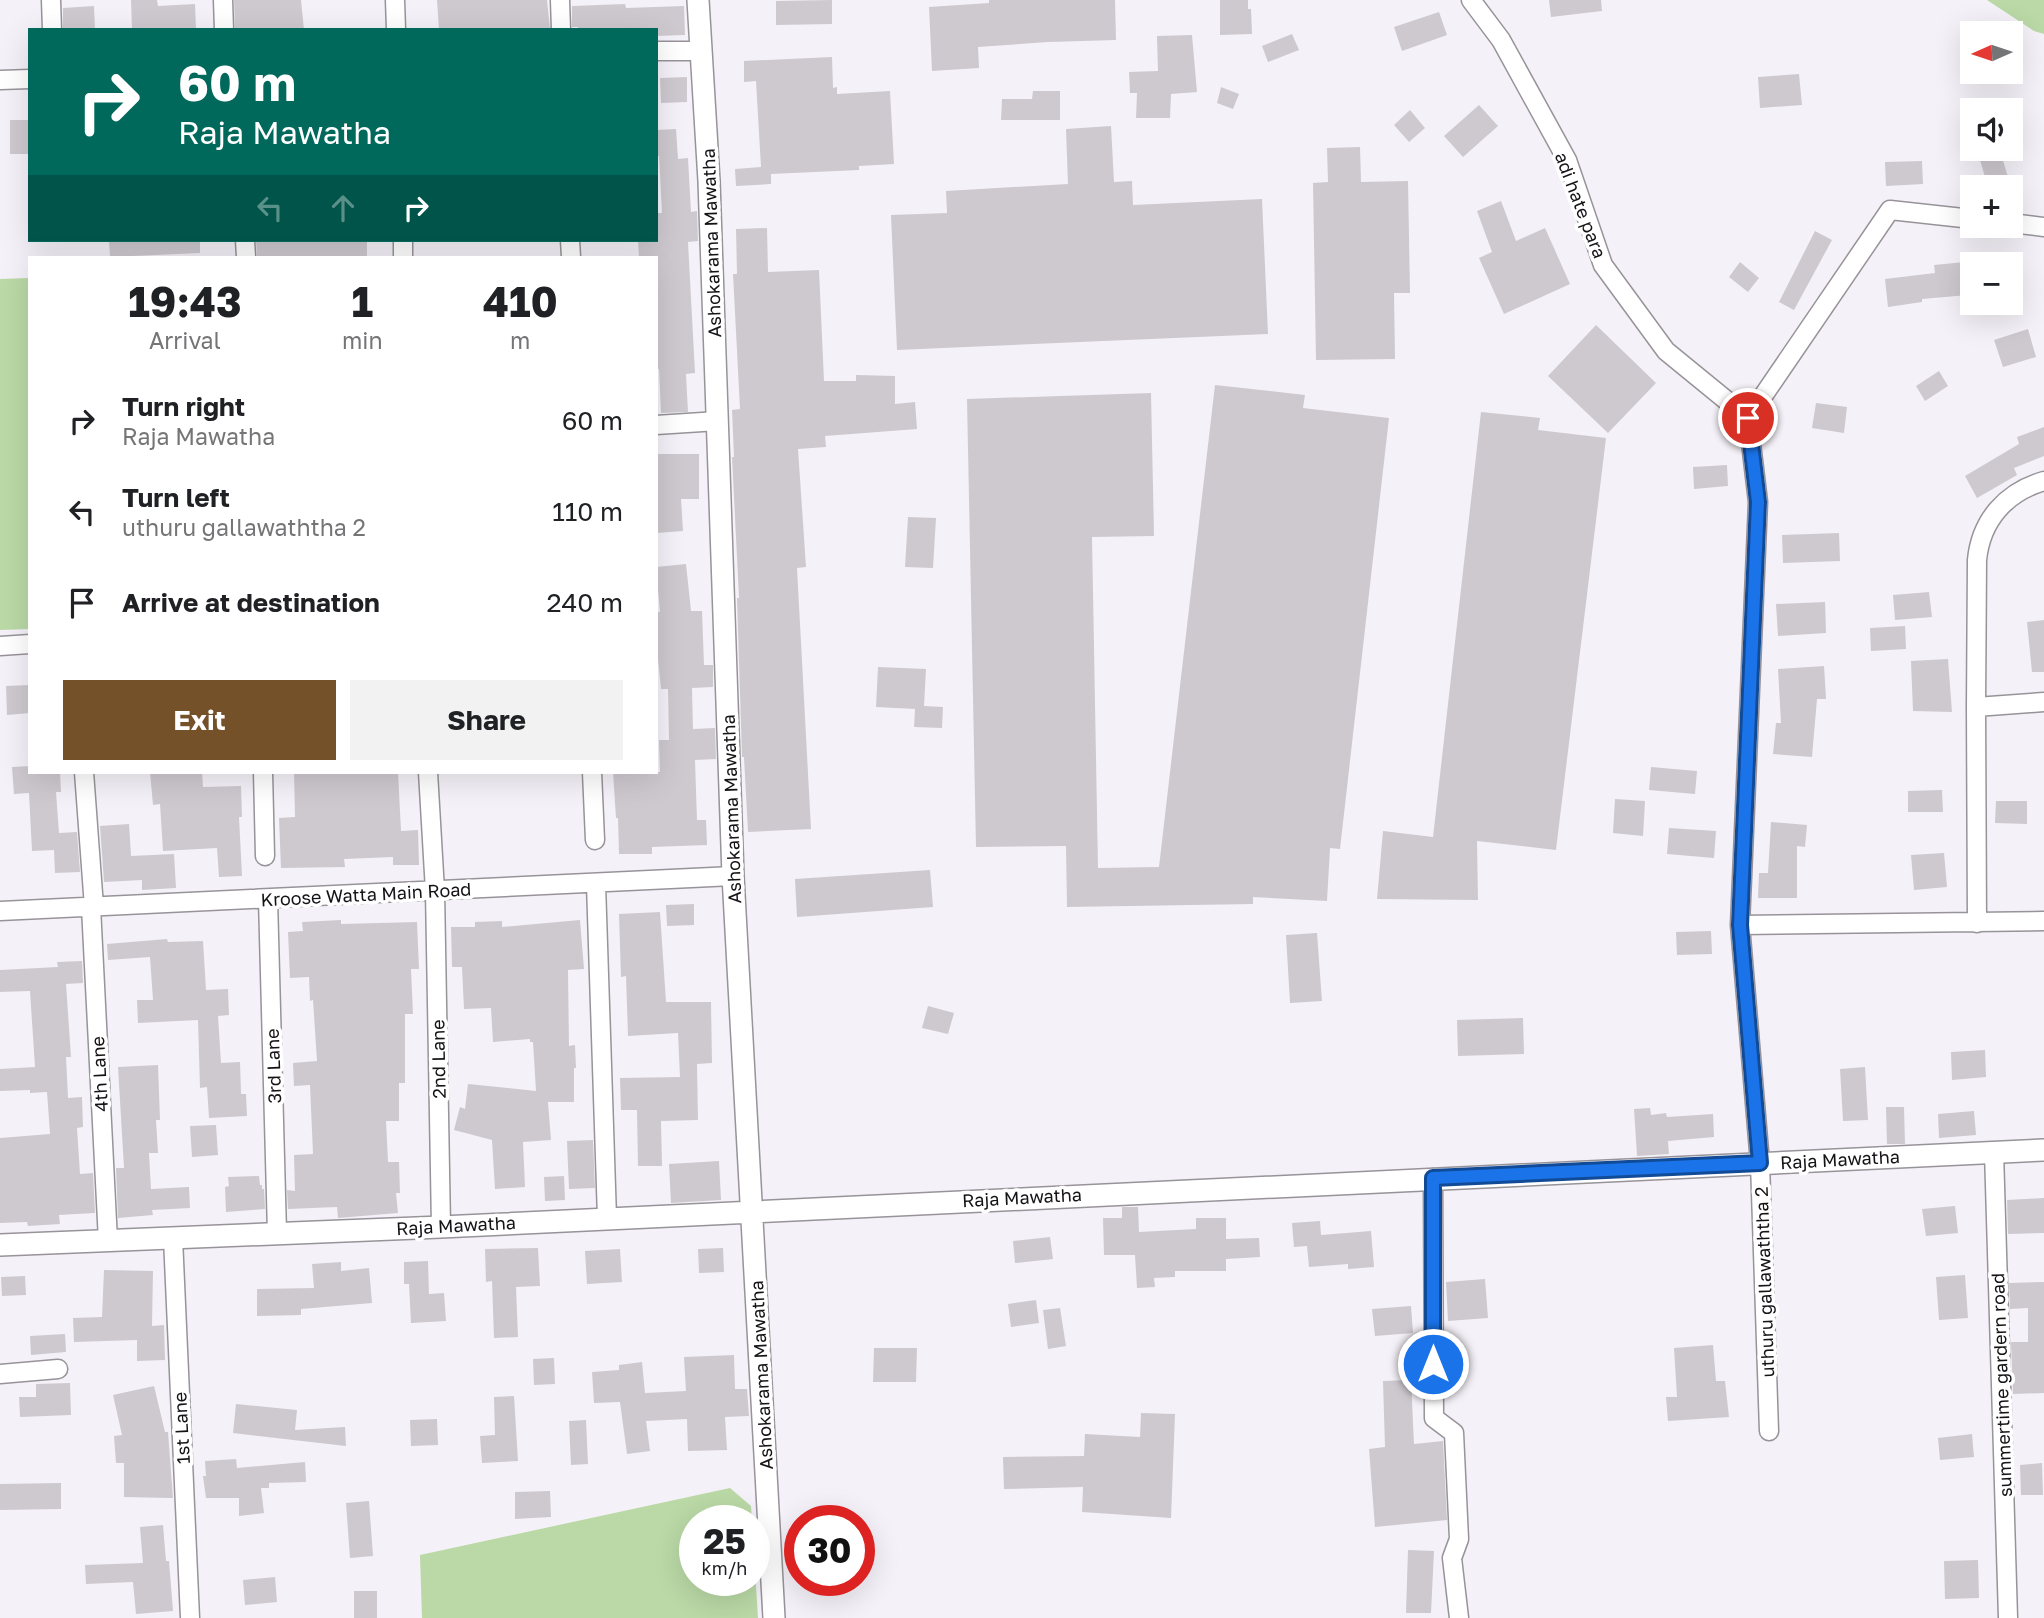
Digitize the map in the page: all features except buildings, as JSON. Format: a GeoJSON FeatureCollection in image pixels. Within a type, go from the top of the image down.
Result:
{"type":"FeatureCollection","features":[{"type":"Feature","properties":{"kind":"street"},"geometry":{"type":"LineString","coordinates":[[51,0],[52,28]]}},
{"type":"Feature","properties":{"kind":"street"},"geometry":{"type":"LineString","coordinates":[[223,0],[224,28]]}},
{"type":"Feature","properties":{"kind":"street"},"geometry":{"type":"LineString","coordinates":[[395,0],[396,28]]}},
{"type":"Feature","properties":{"kind":"street"},"geometry":{"type":"LineString","coordinates":[[560,0],[561,28]]}},
{"type":"Feature","properties":{"kind":"street","name":"Ashokarama Mawatha"},"geometry":{"type":"LineString","coordinates":[[698,0],[709,181],[733,876],[774,1618]]}},
{"type":"Feature","properties":{"kind":"street","name":"adi hate para"},"geometry":{"type":"LineString","coordinates":[[1471,0],[1501,40],[1567,160],[1603,265],[1666,351],[1748,418]]}},
{"type":"Feature","properties":{"kind":"street"},"geometry":{"type":"LineString","coordinates":[[658,51],[700,51]]}},
{"type":"Feature","properties":{"kind":"street"},"geometry":{"type":"LineString","coordinates":[[0,80],[28,79]]}},
{"type":"Feature","properties":{"kind":"street"},"geometry":{"type":"LineString","coordinates":[[1748,418],[1890,210],[1960,218]]}},
{"type":"Feature","properties":{"kind":"street"},"geometry":{"type":"LineString","coordinates":[[2023,224],[2044,227]]}},
{"type":"Feature","properties":{"kind":"street","name":"uthuru gallawaththa 2"},"geometry":{"type":"LineString","coordinates":[[1748,418],[1758,502],[1740,925],[1760,1163],[1769,1431]]}},
{"type":"Feature","properties":{"kind":"street"},"geometry":{"type":"LineString","coordinates":[[658,425],[718,421]]}},
{"type":"Feature","properties":{"kind":"street"},"geometry":{"type":"LineString","coordinates":[[1977,923],[1977,559],[1986,524],[2000,505],[2024,489],[2044,481]]}},
{"type":"Feature","properties":{"kind":"street"},"geometry":{"type":"LineString","coordinates":[[0,646],[28,644]]}},
{"type":"Feature","properties":{"kind":"street"},"geometry":{"type":"LineString","coordinates":[[1976,707],[2044,702]]}},
{"type":"Feature","properties":{"kind":"street","name":"4th Lane"},"geometry":{"type":"LineString","coordinates":[[84,774],[93,907],[107,1241]]}},
{"type":"Feature","properties":{"kind":"street"},"geometry":{"type":"LineString","coordinates":[[262,774],[265,856]]}},
{"type":"Feature","properties":{"kind":"street","name":"2nd Lane"},"geometry":{"type":"LineString","coordinates":[[428,774],[435,891],[441,1227]]}},
{"type":"Feature","properties":{"kind":"street"},"geometry":{"type":"LineString","coordinates":[[592,774],[594,840]]}},
{"type":"Feature","properties":{"kind":"street","name":"Kroose Watta Main Road"},"geometry":{"type":"LineString","coordinates":[[0,911],[733,876]]}},
{"type":"Feature","properties":{"kind":"street"},"geometry":{"type":"LineString","coordinates":[[596,884],[607,1218]]}},
{"type":"Feature","properties":{"kind":"street","name":"3rd Lane"},"geometry":{"type":"LineString","coordinates":[[268,899],[278,1233]]}},
{"type":"Feature","properties":{"kind":"street"},"geometry":{"type":"LineString","coordinates":[[1740,925],[2044,921]]}},
{"type":"Feature","properties":{"kind":"street","name":"Raja Mawatha"},"geometry":{"type":"LineString","coordinates":[[0,1245],[441,1227],[2044,1150]]}},
{"type":"Feature","properties":{"kind":"street","name":"summertime gardern road"},"geometry":{"type":"LineString","coordinates":[[1994,1152],[2008,1618]]}},
{"type":"Feature","properties":{"kind":"street"},"geometry":{"type":"LineString","coordinates":[[1433,1178],[1434,1418],[1454,1433],[1459,1539],[1452,1558],[1459,1618]]}},
{"type":"Feature","properties":{"kind":"street","name":"1st Lane"},"geometry":{"type":"LineString","coordinates":[[173,1238],[190,1618]]}},
{"type":"Feature","properties":{"kind":"street"},"geometry":{"type":"LineString","coordinates":[[0,1374],[58,1369]]}},
{"type":"Feature","properties":{"kind":"green space"},"geometry":{"type":"Polygon","coordinates":[[[1987,0],[2044,0],[2044,34],[1987,0]]]}},
{"type":"Feature","properties":{"kind":"green space"},"geometry":{"type":"Polygon","coordinates":[[[28,278],[28,629],[0,630],[0,279],[28,278]]]}},
{"type":"Feature","properties":{"kind":"green space"},"geometry":{"type":"Polygon","coordinates":[[[730,1488],[750,1505],[679,1505],[679,1596],[757,1596],[758,1618],[422,1618],[420,1555],[730,1488]]]}},
{"type":"Feature","properties":{"kind":"route"},"geometry":{"type":"LineString","coordinates":[[1433,1364],[1433,1178],[1760,1163],[1740,925],[1758,502],[1748,418]]}}]}
